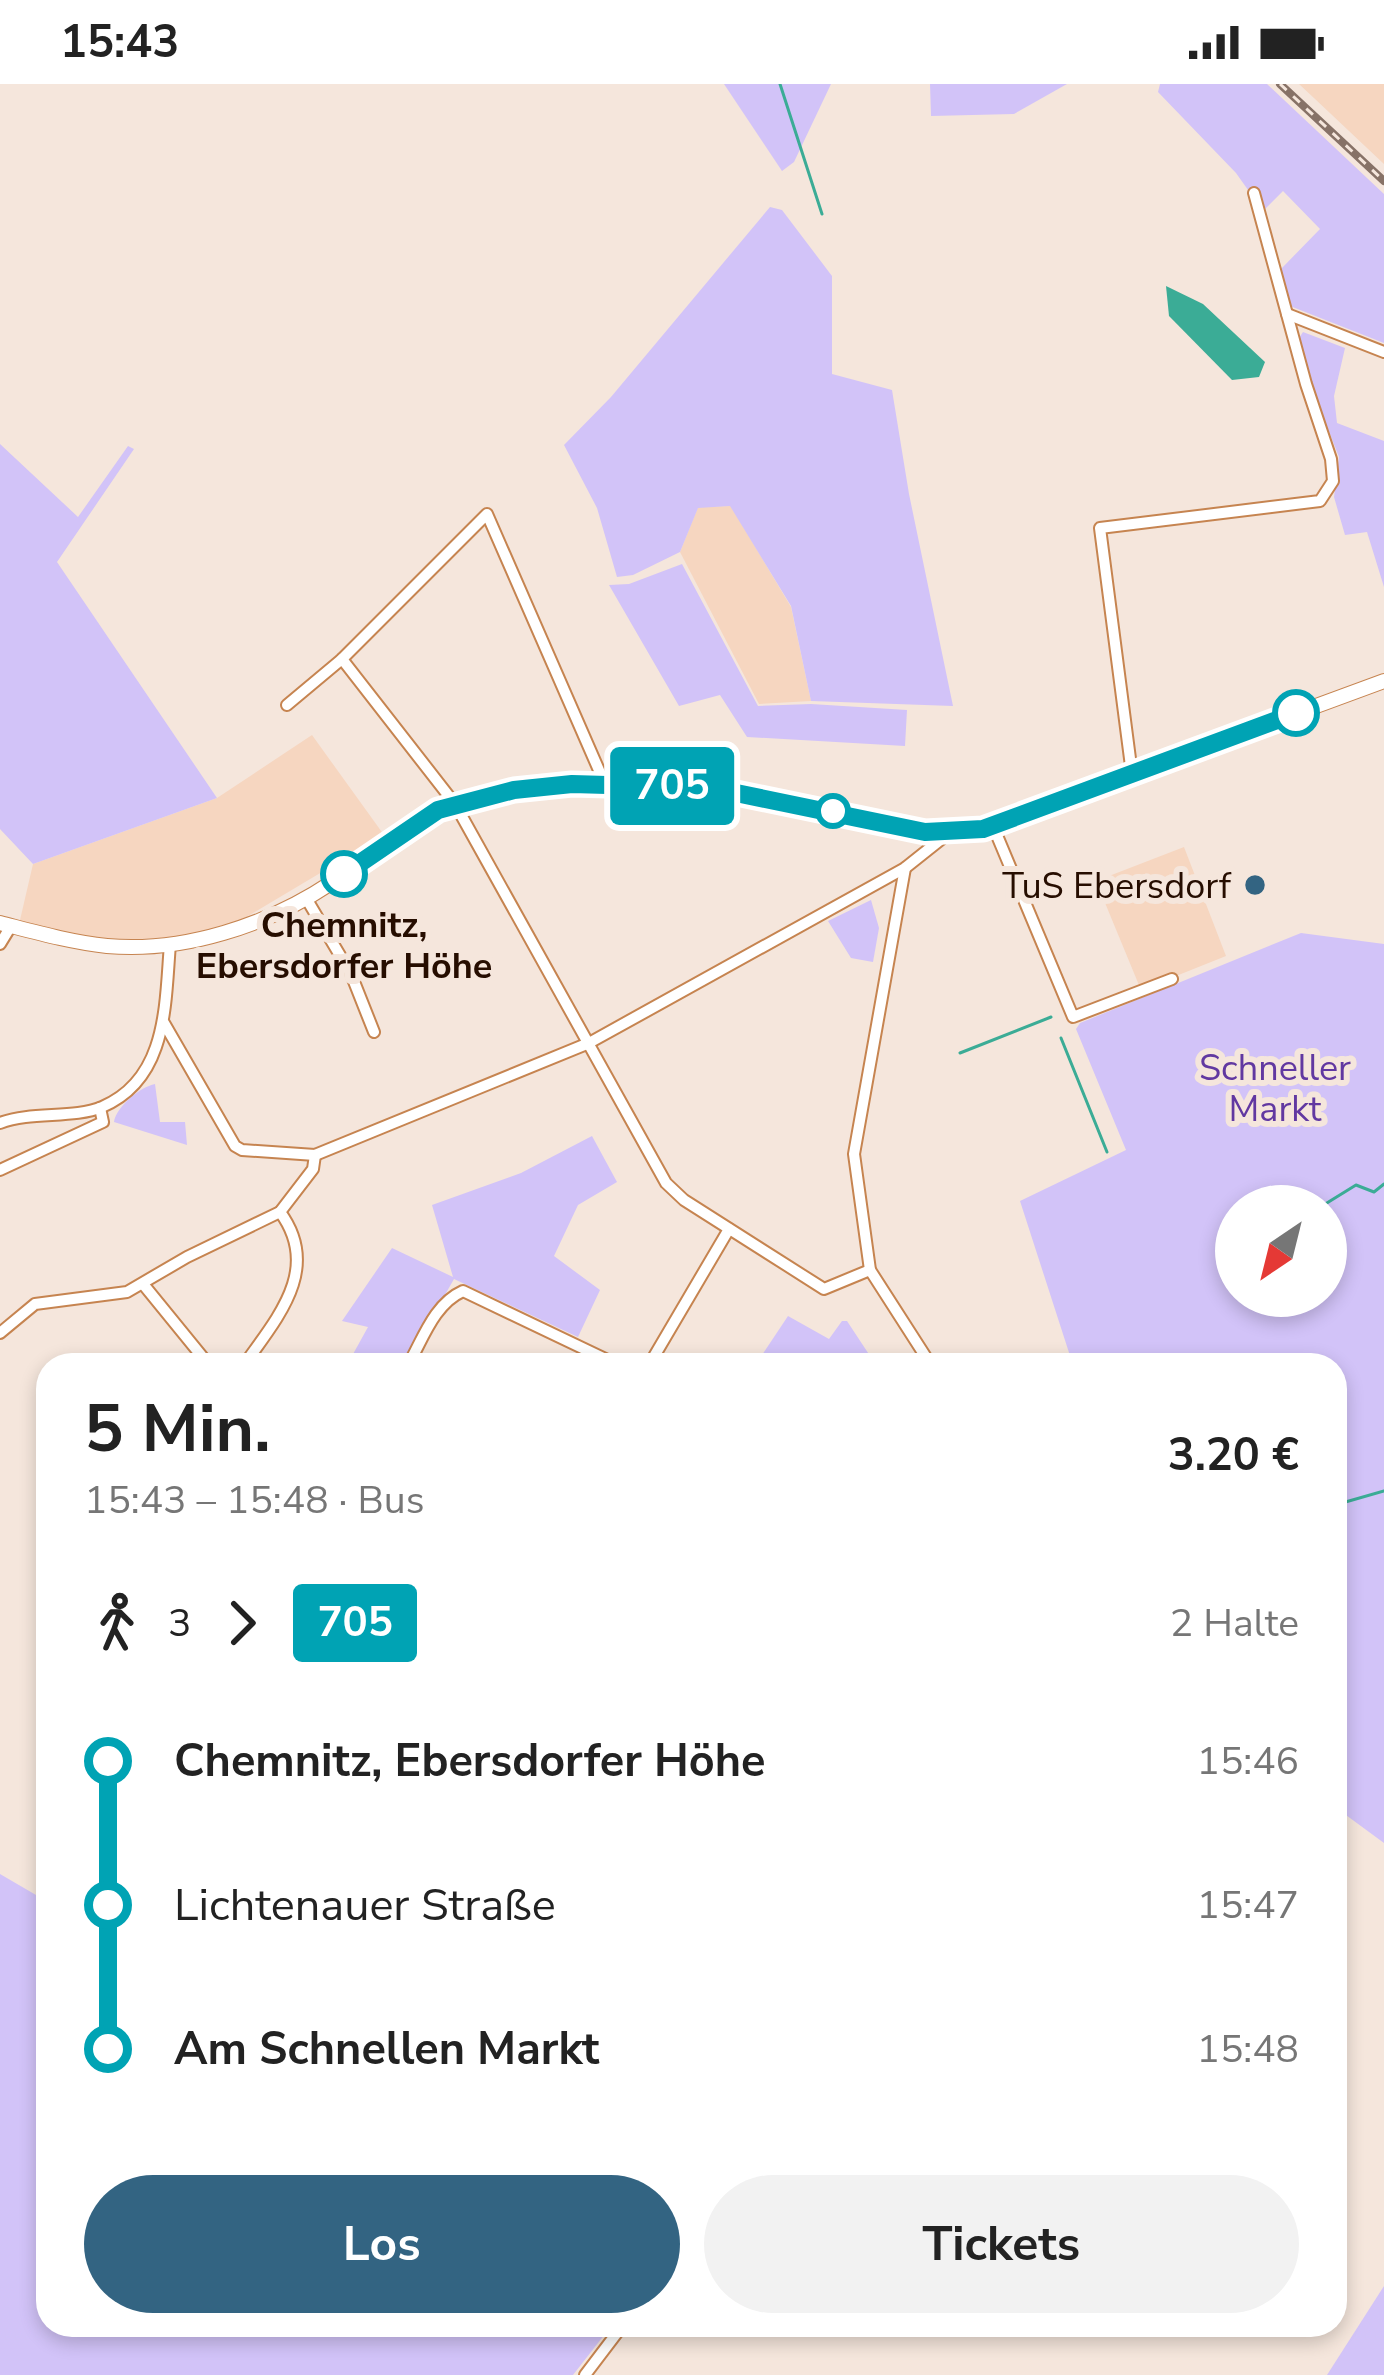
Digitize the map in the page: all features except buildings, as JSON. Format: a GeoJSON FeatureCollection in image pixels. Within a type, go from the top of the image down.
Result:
{"type":"FeatureCollection","features":[{"type":"Feature","properties":{"kind":"main road"},"geometry":{"type":"LineString","coordinates":[[6,924],[59,939],[111,946],[170,944],[241,927],[306,898],[415,823],[455,804],[514,790],[605,784],[733,790],[905,828],[949,833],[993,826],[1384,681]]}},
{"type":"Feature","properties":{"kind":"street"},"geometry":{"type":"LineString","coordinates":[[1132,774],[1100,527],[1320,501],[1329,490],[1331,459],[1254,193]]}},
{"type":"Feature","properties":{"kind":"street"},"geometry":{"type":"LineString","coordinates":[[1287,314],[1384,352]]}},
{"type":"Feature","properties":{"kind":"street"},"geometry":{"type":"LineString","coordinates":[[287,706],[342,659],[487,514],[605,784]]}},
{"type":"Feature","properties":{"kind":"street"},"geometry":{"type":"LineString","coordinates":[[342,659],[455,804],[666,1183],[685,1200],[824,1288],[870,1270]]}},
{"type":"Feature","properties":{"kind":"street"},"geometry":{"type":"LineString","coordinates":[[993,826],[1073,1017],[1172,980]]}},
{"type":"Feature","properties":{"kind":"street"},"geometry":{"type":"LineString","coordinates":[[164,1023],[229,1140],[242,1150],[315,1155],[590,1043],[905,868],[949,833]]}},
{"type":"Feature","properties":{"kind":"street"},"geometry":{"type":"LineString","coordinates":[[905,868],[854,1154],[870,1270],[923,1353]]}},
{"type":"Feature","properties":{"kind":"street"},"geometry":{"type":"LineString","coordinates":[[306,898],[350,974],[374,1032]]}},
{"type":"Feature","properties":{"kind":"street"},"geometry":{"type":"LineString","coordinates":[[0,944],[6,924]]}},
{"type":"Feature","properties":{"kind":"street"},"geometry":{"type":"LineString","coordinates":[[0,1123],[21,1115],[100,1108],[139,1079],[156,1054],[164,1023],[170,944]]}},
{"type":"Feature","properties":{"kind":"street"},"geometry":{"type":"LineString","coordinates":[[0,1170],[103,1122],[100,1108]]}},
{"type":"Feature","properties":{"kind":"street"},"geometry":{"type":"LineString","coordinates":[[0,1333],[35,1304],[93,1299],[143,1284],[280,1212],[314,1169],[315,1155]]}},
{"type":"Feature","properties":{"kind":"street"},"geometry":{"type":"LineString","coordinates":[[252,1353],[294,1289],[298,1254],[291,1227],[280,1212]]}},
{"type":"Feature","properties":{"kind":"street"},"geometry":{"type":"LineString","coordinates":[[656,1353],[729,1229]]}},
{"type":"Feature","properties":{"kind":"street"},"geometry":{"type":"LineString","coordinates":[[143,1284],[198,1353]]}},
{"type":"Feature","properties":{"kind":"street"},"geometry":{"type":"LineString","coordinates":[[415,1353],[440,1307],[463,1291],[578,1353]]}},
{"type":"Feature","properties":{"kind":"street"},"geometry":{"type":"LineString","coordinates":[[585,2375],[614,2337]]}},
{"type":"Feature","properties":{"kind":"shaded area"},"geometry":{"type":"Polygon","coordinates":[[[1299,84],[1384,84],[1384,164],[1314,98],[1299,84]]]}},
{"type":"Feature","properties":{"kind":"shaded area"},"geometry":{"type":"Polygon","coordinates":[[[731,506],[791,607],[811,701],[759,704],[680,552],[698,507],[731,506]]]}},
{"type":"Feature","properties":{"kind":"shaded area"},"geometry":{"type":"Polygon","coordinates":[[[312,735],[384,835],[201,944],[102,952],[17,933],[33,864],[217,798],[312,735]]]}},
{"type":"Feature","properties":{"kind":"shaded area"},"geometry":{"type":"Polygon","coordinates":[[[1184,847],[1226,956],[1141,990],[1096,881],[1184,847]]]}},
{"type":"Feature","properties":{"kind":"green space"},"geometry":{"type":"Polygon","coordinates":[[[724,84],[831,84],[794,162],[782,171],[724,84]]]}},
{"type":"Feature","properties":{"kind":"green space"},"geometry":{"type":"Polygon","coordinates":[[[930,84],[1067,84],[1014,114],[931,116],[930,84]]]}},
{"type":"Feature","properties":{"kind":"green space"},"geometry":{"type":"Polygon","coordinates":[[[1160,84],[1267,84],[1384,194],[1384,343],[1290,306],[1281,269],[1320,229],[1283,191],[1263,211],[1236,173],[1158,92],[1160,84]]]}},
{"type":"Feature","properties":{"kind":"green space"},"geometry":{"type":"Polygon","coordinates":[[[770,207],[782,210],[832,276],[832,374],[892,390],[953,706],[811,701],[791,606],[730,506],[698,508],[680,552],[633,575],[617,577],[597,508],[564,445],[611,397],[770,207]]]}},
{"type":"Feature","properties":{"kind":"green space"},"geometry":{"type":"Polygon","coordinates":[[[1303,332],[1345,348],[1334,396],[1337,423],[1384,441],[1384,587],[1367,532],[1345,535],[1334,497],[1339,457],[1315,396],[1299,338],[1303,332]]]}},
{"type":"Feature","properties":{"kind":"green space"},"geometry":{"type":"Polygon","coordinates":[[[0,444],[78,517],[128,446],[134,449],[57,562],[217,798],[33,864],[0,829],[0,444]]]}},
{"type":"Feature","properties":{"kind":"green space"},"geometry":{"type":"Polygon","coordinates":[[[682,564],[758,706],[907,710],[905,746],[747,737],[720,695],[679,706],[609,585],[629,584],[682,564]]]}},
{"type":"Feature","properties":{"kind":"green space"},"geometry":{"type":"Polygon","coordinates":[[[871,900],[879,928],[873,962],[851,958],[828,921],[871,900]]]}},
{"type":"Feature","properties":{"kind":"green space","name":"Schneller Markt"},"geometry":{"type":"Polygon","coordinates":[[[1301,933],[1384,944],[1384,1843],[1347,1816],[1347,1353],[1069,1353],[1020,1201],[1126,1150],[1076,1029],[1080,1023],[1301,933]]]}},
{"type":"Feature","properties":{"kind":"green space"},"geometry":{"type":"Polygon","coordinates":[[[155,1084],[160,1122],[185,1122],[187,1145],[114,1122],[130,1098],[155,1084]]]}},
{"type":"Feature","properties":{"kind":"green space"},"geometry":{"type":"Polygon","coordinates":[[[592,1136],[617,1182],[578,1205],[554,1256],[600,1290],[578,1337],[454,1279],[412,1353],[354,1353],[368,1327],[342,1321],[392,1248],[453,1277],[432,1205],[521,1173],[592,1136]]]}},
{"type":"Feature","properties":{"kind":"green space"},"geometry":{"type":"Polygon","coordinates":[[[788,1316],[829,1339],[847,1321],[868,1353],[763,1353],[788,1316]]]}},
{"type":"Feature","properties":{"kind":"green space"},"geometry":{"type":"Polygon","coordinates":[[[0,1874],[36,1895],[36,2337],[603,2337],[573,2375],[0,2375],[0,1874]]]}},
{"type":"Feature","properties":{"kind":"green space"},"geometry":{"type":"Polygon","coordinates":[[[1384,2286],[1384,2375],[1327,2375],[1384,2286]]]}},
{"type":"Feature","properties":{"kind":"water"},"geometry":{"type":"Polygon","coordinates":[[[1166,286],[1203,304],[1265,362],[1259,377],[1232,380],[1169,316],[1166,286]]]}},
{"type":"Feature","properties":{"kind":"waterway"},"geometry":{"type":"LineString","coordinates":[[780,84],[822,214]]}},
{"type":"Feature","properties":{"kind":"waterway"},"geometry":{"type":"LineString","coordinates":[[960,1053],[1051,1017]]}},
{"type":"Feature","properties":{"kind":"waterway"},"geometry":{"type":"LineString","coordinates":[[1061,1038],[1107,1152]]}},
{"type":"Feature","properties":{"kind":"waterway"},"geometry":{"type":"LineString","coordinates":[[1347,1191],[1356,1185],[1374,1192],[1384,1184]]}},
{"type":"Feature","properties":{"kind":"waterway"},"geometry":{"type":"LineString","coordinates":[[1347,1502],[1384,1491]]}},
{"type":"Feature","properties":{"kind":"railway"},"geometry":{"type":"LineString","coordinates":[[1280,84],[1384,181]]}},
{"type":"Feature","properties":{"kind":"bus line","name":"705"},"geometry":{"type":"LineString","coordinates":[[344,874],[438,810],[514,790],[572,784],[733,790],[925,832],[983,829],[1296,713]]}},
{"type":"Feature","properties":{"kind":"place","name":"Chemnitz, Ebersdorfer Höhe"},"geometry":{"type":"Point","coordinates":[344,874]}},
{"type":"Feature","properties":{"kind":"place","name":"TuS Ebersdorf"},"geometry":{"type":"Point","coordinates":[1255,885]}}]}
